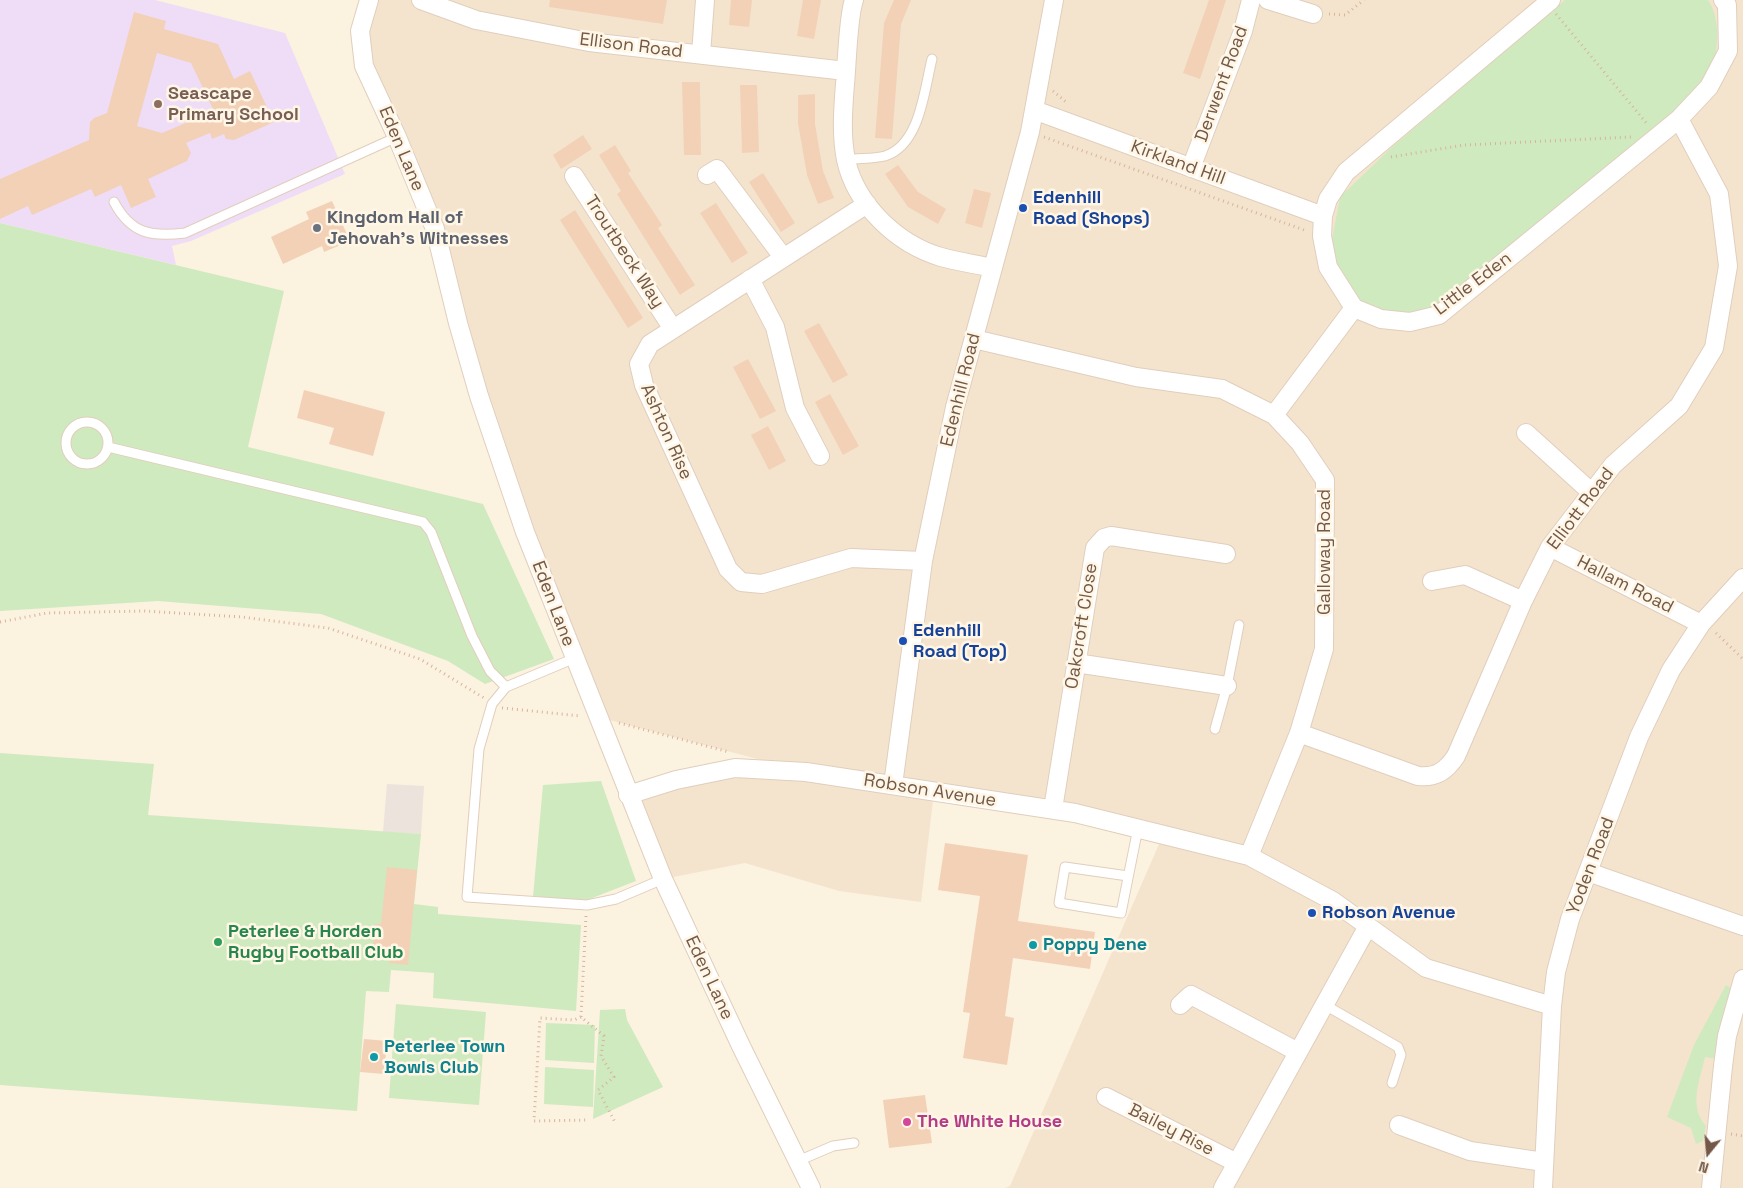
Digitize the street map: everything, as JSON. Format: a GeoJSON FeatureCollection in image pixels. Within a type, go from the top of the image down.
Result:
{"type":"FeatureCollection","features":[{"type":"Feature","properties":{"kind":"street","name":"Eden Lane"},"geometry":{"type":"LineString","coordinates":[[369,0],[360,31],[364,66],[397,137],[435,229],[458,323],[479,396],[525,532],[663,879],[740,1046],[811,1188]]}},
{"type":"Feature","properties":{"kind":"street","name":"Ellison Road"},"geometry":{"type":"LineString","coordinates":[[421,0],[476,20],[588,42],[846,71]]}},
{"type":"Feature","properties":{"kind":"street"},"geometry":{"type":"LineString","coordinates":[[700,54],[705,0]]}},
{"type":"Feature","properties":{"kind":"street"},"geometry":{"type":"LineString","coordinates":[[854,0],[843,120],[846,160],[854,184],[867,204],[886,226],[907,243],[940,256],[993,268]]}},
{"type":"Feature","properties":{"kind":"street","name":"Edenhill Road"},"geometry":{"type":"LineString","coordinates":[[894,786],[923,561],[955,407],[1030,132],[1054,0]]}},
{"type":"Feature","properties":{"kind":"street","name":"Derwent Road"},"geometry":{"type":"LineString","coordinates":[[1191,168],[1243,31],[1251,0]]}},
{"type":"Feature","properties":{"kind":"street"},"geometry":{"type":"LineString","coordinates":[[1268,0],[1313,14]]}},
{"type":"Feature","properties":{"kind":"street","name":"Little Eden"},"geometry":{"type":"LineString","coordinates":[[1354,308],[1381,319],[1410,322],[1439,315],[1679,119],[1709,87],[1728,51],[1727,5],[1723,0]]}},
{"type":"Feature","properties":{"kind":"street"},"geometry":{"type":"LineString","coordinates":[[1274,414],[1354,308],[1328,267],[1322,236],[1323,216],[1328,199],[1346,172],[1549,2]]}},
{"type":"Feature","properties":{"kind":"street","name":"Kirkland Hill"},"geometry":{"type":"LineString","coordinates":[[1034,110],[1323,216]]}},
{"type":"Feature","properties":{"kind":"street","name":"Elliott Road"},"geometry":{"type":"LineString","coordinates":[[1299,733],[1418,776],[1435,776],[1444,771],[1456,756],[1523,601],[1550,547],[1613,465],[1679,406],[1714,348],[1735,266],[1719,194],[1679,119]]}},
{"type":"Feature","properties":{"kind":"street"},"geometry":{"type":"LineString","coordinates":[[707,175],[717,169],[783,257]]}},
{"type":"Feature","properties":{"kind":"street","name":"Troutbeck Way"},"geometry":{"type":"LineString","coordinates":[[574,176],[673,329]]}},
{"type":"Feature","properties":{"kind":"street","name":"Ashton Rise"},"geometry":{"type":"LineString","coordinates":[[867,204],[650,344],[639,364],[644,385],[728,569],[741,582],[762,584],[851,558],[923,561]]}},
{"type":"Feature","properties":{"kind":"street"},"geometry":{"type":"LineString","coordinates":[[750,279],[776,327],[795,408],[820,456]]}},
{"type":"Feature","properties":{"kind":"street","name":"Galloway Road"},"geometry":{"type":"LineString","coordinates":[[974,339],[1136,377],[1222,389],[1274,414],[1300,443],[1325,480],[1324,649],[1299,733],[1249,856]]}},
{"type":"Feature","properties":{"kind":"street"},"geometry":{"type":"LineString","coordinates":[[1526,433],[1591,492]]}},
{"type":"Feature","properties":{"kind":"street","name":"Oakcroft Close"},"geometry":{"type":"LineString","coordinates":[[1053,810],[1094,548],[1104,538],[1111,536],[1226,554]]}},
{"type":"Feature","properties":{"kind":"street","name":"Hallam Road"},"geometry":{"type":"LineString","coordinates":[[1550,547],[1700,624]]}},
{"type":"Feature","properties":{"kind":"street"},"geometry":{"type":"LineString","coordinates":[[1432,581],[1465,575],[1523,601]]}},
{"type":"Feature","properties":{"kind":"street","name":"Yoden Road"},"geometry":{"type":"LineString","coordinates":[[1543,1188],[1552,1006],[1556,972],[1565,936],[1640,737],[1672,670],[1700,624],[1743,578]]}},
{"type":"Feature","properties":{"kind":"street"},"geometry":{"type":"LineString","coordinates":[[1076,662],[1227,686]]}},
{"type":"Feature","properties":{"kind":"street","name":"Robson Avenue"},"geometry":{"type":"LineString","coordinates":[[628,795],[676,780],[735,768],[806,772],[1053,810],[1138,828],[1249,856],[1333,900],[1426,968],[1552,1006]]}},
{"type":"Feature","properties":{"kind":"street"},"geometry":{"type":"LineString","coordinates":[[1588,872],[1743,926]]}},
{"type":"Feature","properties":{"kind":"street"},"geometry":{"type":"LineString","coordinates":[[1223,1188],[1368,926]]}},
{"type":"Feature","properties":{"kind":"street"},"geometry":{"type":"LineString","coordinates":[[1711,1188],[1727,1036],[1743,979]]}},
{"type":"Feature","properties":{"kind":"street"},"geometry":{"type":"LineString","coordinates":[[1180,1005],[1191,995],[1298,1052]]}},
{"type":"Feature","properties":{"kind":"street","name":"Bailey Rise"},"geometry":{"type":"LineString","coordinates":[[1106,1097],[1237,1163]]}},
{"type":"Feature","properties":{"kind":"street"},"geometry":{"type":"LineString","coordinates":[[1399,1125],[1470,1152],[1544,1162]]}},
{"type":"Feature","properties":{"kind":"lane"},"geometry":{"type":"LineString","coordinates":[[846,160],[885,156],[904,146],[913,133],[932,59]]}},
{"type":"Feature","properties":{"kind":"lane"},"geometry":{"type":"LineString","coordinates":[[114,202],[123,219],[139,230],[164,236],[185,233],[397,137]]}},
{"type":"Feature","properties":{"kind":"lane"},"geometry":{"type":"LineString","coordinates":[[90,421],[100,426],[106,434],[108,447],[103,457],[94,463],[86,464],[76,462],[68,454],[65,440],[71,428],[78,423],[90,421]]}},
{"type":"Feature","properties":{"kind":"lane"},"geometry":{"type":"LineString","coordinates":[[108,447],[423,522],[432,532],[472,636],[490,671],[506,688]]}},
{"type":"Feature","properties":{"kind":"lane"},"geometry":{"type":"LineString","coordinates":[[1215,729],[1227,686],[1239,625]]}},
{"type":"Feature","properties":{"kind":"lane"},"geometry":{"type":"LineString","coordinates":[[575,658],[506,688],[492,704],[479,749],[467,898],[587,905],[616,899],[663,879]]}},
{"type":"Feature","properties":{"kind":"lane"},"geometry":{"type":"LineString","coordinates":[[1128,876],[1066,867],[1059,903],[1121,913],[1138,828]]}},
{"type":"Feature","properties":{"kind":"lane"},"geometry":{"type":"LineString","coordinates":[[1325,1005],[1398,1047],[1401,1055],[1392,1082]]}},
{"type":"Feature","properties":{"kind":"lane"},"geometry":{"type":"LineString","coordinates":[[798,1161],[832,1146],[854,1143]]}},
{"type":"Feature","properties":{"kind":"path"},"geometry":{"type":"LineString","coordinates":[[1313,14],[1345,15],[1364,0]]}},
{"type":"Feature","properties":{"kind":"path"},"geometry":{"type":"LineString","coordinates":[[1549,2],[1658,136]]}},
{"type":"Feature","properties":{"kind":"path"},"geometry":{"type":"LineString","coordinates":[[1030,132],[1322,236]]}},
{"type":"Feature","properties":{"kind":"path"},"geometry":{"type":"LineString","coordinates":[[1389,158],[1464,145],[1658,136]]}},
{"type":"Feature","properties":{"kind":"path"},"geometry":{"type":"LineString","coordinates":[[0,622],[47,614],[144,611],[242,617],[328,628],[420,659],[498,708],[598,718],[730,752]]}},
{"type":"Feature","properties":{"kind":"path"},"geometry":{"type":"LineString","coordinates":[[1716,633],[1743,659]]}},
{"type":"Feature","properties":{"kind":"path"},"geometry":{"type":"LineString","coordinates":[[580,1017],[587,905]]}},
{"type":"Feature","properties":{"kind":"path"},"geometry":{"type":"LineString","coordinates":[[580,1017],[574,1020],[540,1018],[534,1121],[588,1120]]}},
{"type":"Feature","properties":{"kind":"path"},"geometry":{"type":"LineString","coordinates":[[580,1017],[604,1036],[601,1056],[614,1077],[598,1090],[615,1122]]}},
{"type":"Feature","properties":{"kind":"shaded area","name":"Seascape Primary School"},"geometry":{"type":"Polygon","coordinates":[[[0,0],[155,0],[285,33],[345,174],[191,241],[172,246],[176,265],[0,223],[0,0]]]}},
{"type":"Feature","properties":{"kind":"shaded area"},"geometry":{"type":"Polygon","coordinates":[[[369,0],[1743,0],[1743,1188],[1005,1188],[1010,1186],[1163,835],[934,792],[921,902],[839,891],[745,863],[663,879],[630,801],[676,780],[803,771],[598,717],[525,532],[435,229],[364,66],[369,0]]]}},
{"type":"Feature","properties":{"kind":"shaded area"},"geometry":{"type":"Polygon","coordinates":[[[387,784],[424,786],[421,834],[383,832],[387,784]]]}},
{"type":"Feature","properties":{"kind":"green space"},"geometry":{"type":"Polygon","coordinates":[[[1565,0],[1708,0],[1716,19],[1717,42],[1713,65],[1702,90],[1669,120],[1433,311],[1407,315],[1383,314],[1350,294],[1330,250],[1340,197],[1391,148],[1565,0]]]}},
{"type":"Feature","properties":{"kind":"green space"},"geometry":{"type":"Polygon","coordinates":[[[0,223],[284,291],[248,447],[483,504],[554,659],[485,684],[448,661],[321,614],[158,601],[0,611],[0,223]]]}},
{"type":"Feature","properties":{"kind":"green space","name":"Peterlee & Horden Rugby Football Club"},"geometry":{"type":"Polygon","coordinates":[[[0,753],[154,764],[148,815],[421,834],[414,904],[438,907],[438,914],[581,925],[576,1011],[433,998],[434,973],[391,970],[389,992],[366,991],[357,1111],[0,1085],[0,753]]]}},
{"type":"Feature","properties":{"kind":"green space"},"geometry":{"type":"Polygon","coordinates":[[[601,781],[636,881],[587,900],[533,897],[543,785],[601,781]]]}},
{"type":"Feature","properties":{"kind":"green space"},"geometry":{"type":"Polygon","coordinates":[[[1726,985],[1732,989],[1718,1059],[1705,1057],[1698,1084],[1696,1101],[1701,1118],[1706,1126],[1703,1141],[1696,1144],[1691,1128],[1667,1117],[1694,1045],[1726,985]]]}},
{"type":"Feature","properties":{"kind":"green space"},"geometry":{"type":"Polygon","coordinates":[[[396,1004],[486,1012],[479,1105],[389,1098],[396,1004]]]}},
{"type":"Feature","properties":{"kind":"green space"},"geometry":{"type":"Polygon","coordinates":[[[625,1009],[627,1020],[663,1087],[593,1119],[600,1010],[625,1009]]]}},
{"type":"Feature","properties":{"kind":"green space"},"geometry":{"type":"Polygon","coordinates":[[[546,1023],[595,1025],[594,1063],[545,1060],[546,1023]]]}},
{"type":"Feature","properties":{"kind":"green space"},"geometry":{"type":"Polygon","coordinates":[[[545,1067],[594,1070],[593,1107],[544,1104],[545,1067]]]}},
{"type":"Feature","properties":{"kind":"building"},"geometry":{"type":"Polygon","coordinates":[[[550,0],[667,0],[663,24],[549,7],[550,0]]]}},
{"type":"Feature","properties":{"kind":"building"},"geometry":{"type":"Polygon","coordinates":[[[731,0],[752,0],[749,27],[729,25],[731,0]]]}},
{"type":"Feature","properties":{"kind":"building"},"geometry":{"type":"Polygon","coordinates":[[[803,0],[821,0],[814,39],[797,36],[803,0]]]}},
{"type":"Feature","properties":{"kind":"building"},"geometry":{"type":"Polygon","coordinates":[[[894,0],[911,0],[901,24],[892,139],[875,138],[884,23],[894,0]]]}},
{"type":"Feature","properties":{"kind":"building"},"geometry":{"type":"Polygon","coordinates":[[[1209,0],[1226,0],[1200,79],[1183,73],[1209,0]]]}},
{"type":"Feature","properties":{"kind":"building"},"geometry":{"type":"Polygon","coordinates":[[[134,12],[166,21],[164,29],[218,44],[234,79],[250,71],[274,122],[234,140],[226,139],[224,134],[212,139],[210,133],[186,143],[191,153],[187,161],[148,179],[156,197],[131,208],[121,185],[95,197],[91,189],[32,215],[28,206],[0,219],[0,179],[89,140],[90,122],[94,118],[107,113],[134,12]],[[157,53],[137,126],[162,133],[214,111],[191,63],[157,53]]]}},
{"type":"Feature","properties":{"kind":"building"},"geometry":{"type":"Polygon","coordinates":[[[682,82],[700,82],[701,155],[684,155],[682,82]]]}},
{"type":"Feature","properties":{"kind":"building"},"geometry":{"type":"Polygon","coordinates":[[[740,85],[757,85],[759,152],[742,153],[740,85]]]}},
{"type":"Feature","properties":{"kind":"building"},"geometry":{"type":"Polygon","coordinates":[[[815,94],[815,124],[823,171],[834,198],[818,204],[807,175],[798,123],[798,95],[815,94]]]}},
{"type":"Feature","properties":{"kind":"building"},"geometry":{"type":"Polygon","coordinates":[[[583,135],[592,149],[561,169],[553,155],[583,135]]]}},
{"type":"Feature","properties":{"kind":"building"},"geometry":{"type":"Polygon","coordinates":[[[615,145],[631,171],[628,173],[662,225],[658,228],[695,285],[680,295],[617,194],[621,191],[599,155],[615,145]]]}},
{"type":"Feature","properties":{"kind":"building"},"geometry":{"type":"Polygon","coordinates":[[[898,165],[918,192],[946,209],[938,224],[908,207],[885,174],[898,165]]]}},
{"type":"Feature","properties":{"kind":"building"},"geometry":{"type":"Polygon","coordinates":[[[763,173],[795,223],[781,232],[749,182],[763,173]]]}},
{"type":"Feature","properties":{"kind":"building"},"geometry":{"type":"Polygon","coordinates":[[[974,189],[991,193],[982,228],[965,223],[974,189]]]}},
{"type":"Feature","properties":{"kind":"building","name":"Kingdom Hall of Jehovah's Witnesses"},"geometry":{"type":"Polygon","coordinates":[[[332,201],[350,241],[324,252],[322,246],[283,264],[271,237],[309,219],[306,212],[332,201]]]}},
{"type":"Feature","properties":{"kind":"building"},"geometry":{"type":"Polygon","coordinates":[[[716,203],[748,253],[732,263],[700,213],[716,203]]]}},
{"type":"Feature","properties":{"kind":"building"},"geometry":{"type":"Polygon","coordinates":[[[575,210],[643,318],[628,328],[560,220],[575,210]]]}},
{"type":"Feature","properties":{"kind":"building"},"geometry":{"type":"Polygon","coordinates":[[[819,323],[848,375],[833,383],[804,331],[819,323]]]}},
{"type":"Feature","properties":{"kind":"building"},"geometry":{"type":"Polygon","coordinates":[[[748,359],[776,411],[760,419],[733,367],[748,359]]]}},
{"type":"Feature","properties":{"kind":"building"},"geometry":{"type":"Polygon","coordinates":[[[304,390],[385,412],[373,456],[329,444],[334,428],[297,418],[304,390]]]}},
{"type":"Feature","properties":{"kind":"building"},"geometry":{"type":"Polygon","coordinates":[[[830,394],[859,446],[843,455],[815,402],[830,394]]]}},
{"type":"Feature","properties":{"kind":"building"},"geometry":{"type":"Polygon","coordinates":[[[768,426],[786,461],[769,470],[751,435],[768,426]]]}},
{"type":"Feature","properties":{"kind":"building","name":"Poppy Dene"},"geometry":{"type":"Polygon","coordinates":[[[945,843],[1028,855],[1018,921],[1095,932],[1090,969],[1013,958],[1005,1016],[1014,1018],[1007,1065],[963,1058],[970,1013],[963,1012],[980,896],[938,890],[945,843]]]}},
{"type":"Feature","properties":{"kind":"building"},"geometry":{"type":"Polygon","coordinates":[[[387,867],[417,870],[408,965],[389,963],[390,956],[372,954],[375,924],[381,924],[387,867]]]}},
{"type":"Feature","properties":{"kind":"building","name":"Peterlee Town Bowls Club"},"geometry":{"type":"Polygon","coordinates":[[[364,1039],[387,1041],[384,1074],[360,1072],[364,1039]]]}},
{"type":"Feature","properties":{"kind":"building","name":"The White House"},"geometry":{"type":"Polygon","coordinates":[[[925,1095],[932,1143],[889,1148],[883,1100],[925,1095]]]}},
{"type":"Feature","properties":{"kind":"place","name":"Seascape Primary School"},"geometry":{"type":"Point","coordinates":[158,104]}},
{"type":"Feature","properties":{"kind":"place","name":"Edenhill Road (Shops)"},"geometry":{"type":"Point","coordinates":[1023,208]}},
{"type":"Feature","properties":{"kind":"place","name":"Kingdom Hall of Jehovah's Witnesses"},"geometry":{"type":"Point","coordinates":[317,228]}},
{"type":"Feature","properties":{"kind":"place","name":"Edenhill Road (Top)"},"geometry":{"type":"Point","coordinates":[903,641]}},
{"type":"Feature","properties":{"kind":"place","name":"Robson Avenue"},"geometry":{"type":"Point","coordinates":[1312,913]}},
{"type":"Feature","properties":{"kind":"place","name":"Peterlee & Horden Rugby Football Club"},"geometry":{"type":"Point","coordinates":[218,942]}},
{"type":"Feature","properties":{"kind":"place","name":"Poppy Dene"},"geometry":{"type":"Point","coordinates":[1033,945]}},
{"type":"Feature","properties":{"kind":"place","name":"Peterlee Town Bowls Club"},"geometry":{"type":"Point","coordinates":[374,1057]}},
{"type":"Feature","properties":{"kind":"place","name":"The White House"},"geometry":{"type":"Point","coordinates":[907,1122]}}]}
